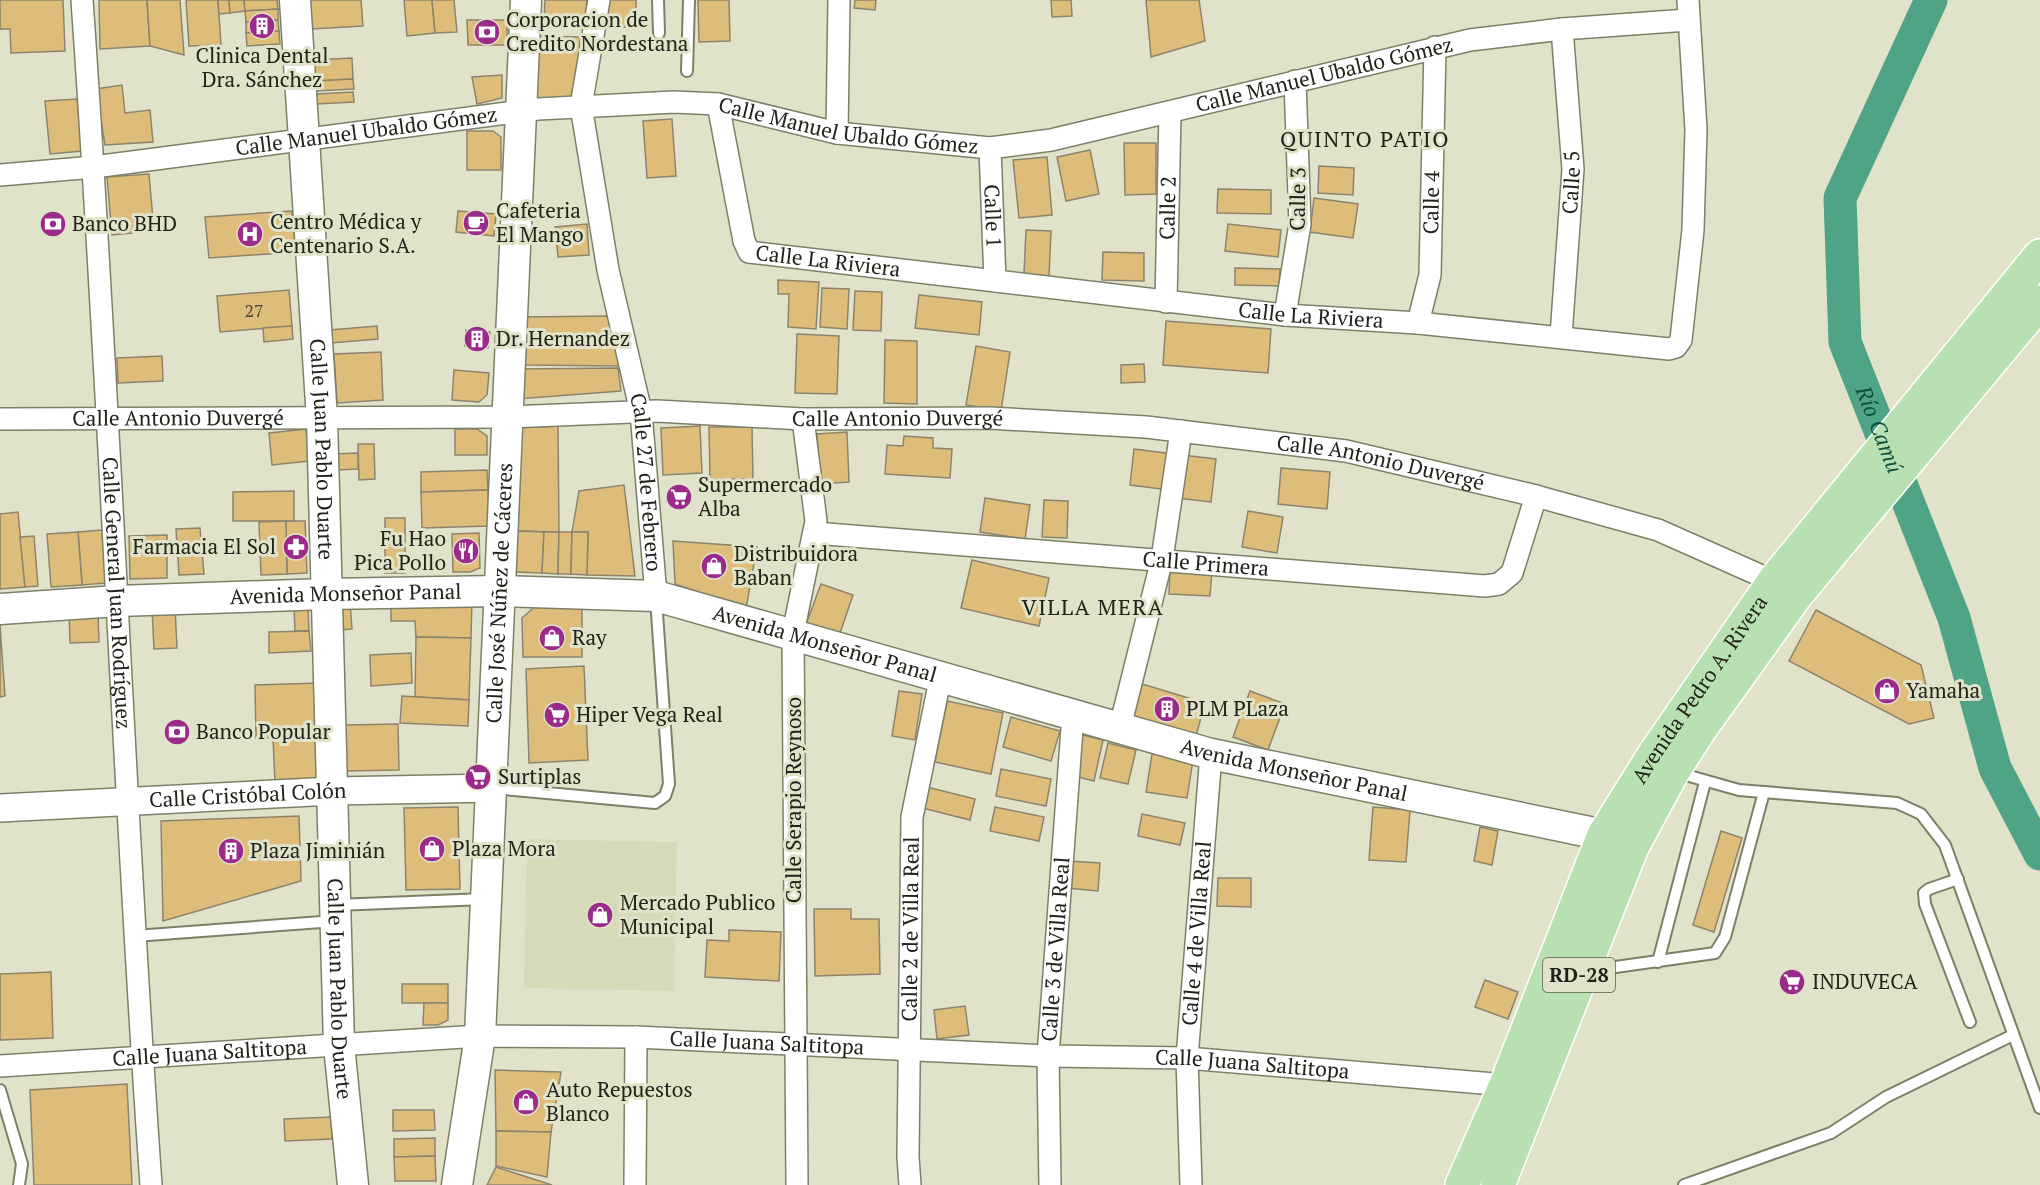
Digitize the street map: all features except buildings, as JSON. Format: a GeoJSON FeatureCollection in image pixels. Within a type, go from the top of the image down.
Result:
{"type":"FeatureCollection","features":[{"type":"Feature","properties":{"kind":"main road","name":"Calle Juan Pablo Duarte"},"geometry":{"type":"LineString","coordinates":[[295,0],[302,139],[322,419],[339,1045],[353,1185]]}},
{"type":"Feature","properties":{"kind":"main road","name":"Calle José Núñez de Cáceres"},"geometry":{"type":"LineString","coordinates":[[457,1185],[480,1036],[484,899],[493,788],[498,591],[523,111],[526,0]]}},
{"type":"Feature","properties":{"kind":"main road","name":"Avenida Pedro A. Rivera"},"geometry":{"type":"LineString","coordinates":[[1498,1185],[1519,1090],[1618,841],[1664,763],[1786,588],[1822,544],[2039,257]]}},
{"type":"Feature","properties":{"kind":"main road","name":"Avenida Pedro A. Rivera"},"geometry":{"type":"LineString","coordinates":[[1822,544],[2040,302]]}},
{"type":"Feature","properties":{"kind":"main road","name":"Avenida Monseñor Panal"},"geometry":{"type":"LineString","coordinates":[[0,609],[117,601],[327,594],[498,591],[656,596],[941,675],[1211,754],[1618,841]]}},
{"type":"Feature","properties":{"kind":"main road","name":"Avenida Pedro A. Rivera"},"geometry":{"type":"LineString","coordinates":[[1462,1185],[1519,1090],[1581,972],[1618,841]]}},
{"type":"Feature","properties":{"kind":"street","name":"Calle General Juan Rodríguez"},"geometry":{"type":"LineString","coordinates":[[82,0],[94,167],[127,802],[151,1185]]}},
{"type":"Feature","properties":{"kind":"street","name":"Calle 27 de Febrero"},"geometry":{"type":"LineString","coordinates":[[599,0],[581,106],[608,270],[641,412],[656,596]]}},
{"type":"Feature","properties":{"kind":"street"},"geometry":{"type":"LineString","coordinates":[[837,133],[839,0]]}},
{"type":"Feature","properties":{"kind":"street","name":"Calle Manuel Ubaldo Gómez"},"geometry":{"type":"LineString","coordinates":[[0,175],[94,167],[523,111],[674,102],[718,104],[837,133],[990,148],[1051,140],[1470,40],[1688,10]]}},
{"type":"Feature","properties":{"kind":"street","name":"Calle La Riviera"},"geometry":{"type":"LineString","coordinates":[[718,104],[744,241],[749,252],[1285,315],[1418,322],[1670,349],[1681,340],[1693,230],[1696,129],[1688,10]]}},
{"type":"Feature","properties":{"kind":"street","name":"Calle 5"},"geometry":{"type":"LineString","coordinates":[[1561,336],[1573,169],[1562,29]]}},
{"type":"Feature","properties":{"kind":"street","name":"Calle 4"},"geometry":{"type":"LineString","coordinates":[[1418,322],[1430,275],[1435,47]]}},
{"type":"Feature","properties":{"kind":"street","name":"Calle 3"},"geometry":{"type":"LineString","coordinates":[[1285,315],[1300,224],[1295,81]]}},
{"type":"Feature","properties":{"kind":"street","name":"Calle 2"},"geometry":{"type":"LineString","coordinates":[[1166,302],[1170,112]]}},
{"type":"Feature","properties":{"kind":"street","name":"Calle 1"},"geometry":{"type":"LineString","coordinates":[[990,148],[995,281]]}},
{"type":"Feature","properties":{"kind":"street","name":"Calle Antonio Duvergé"},"geometry":{"type":"LineString","coordinates":[[0,419],[507,417],[641,412],[803,419],[990,418],[1181,431],[1346,451],[1536,496],[1658,530],[1786,588]]}},
{"type":"Feature","properties":{"kind":"street","name":"Calle Serapio Reynoso"},"geometry":{"type":"LineString","coordinates":[[796,1185],[793,633],[816,520],[803,419]]}},
{"type":"Feature","properties":{"kind":"street"},"geometry":{"type":"LineString","coordinates":[[1120,727],[1162,559],[1181,431]]}},
{"type":"Feature","properties":{"kind":"street","name":"Calle Primera"},"geometry":{"type":"LineString","coordinates":[[814,533],[1485,586],[1499,585],[1512,573],[1536,496]]}},
{"type":"Feature","properties":{"kind":"street","name":"Calle 2 de Villa Real"},"geometry":{"type":"LineString","coordinates":[[910,1185],[912,817],[941,675]]}},
{"type":"Feature","properties":{"kind":"street","name":"Calle 3 de Villa Real"},"geometry":{"type":"LineString","coordinates":[[1050,1185],[1048,1056],[1073,715]]}},
{"type":"Feature","properties":{"kind":"street","name":"Calle 4 de Villa Real"},"geometry":{"type":"LineString","coordinates":[[1191,1185],[1187,1058],[1211,754]]}},
{"type":"Feature","properties":{"kind":"street","name":"Calle Cristóbal Colón"},"geometry":{"type":"LineString","coordinates":[[0,808],[333,791],[493,788]]}},
{"type":"Feature","properties":{"kind":"street","name":"Calle Juana Saltitopa"},"geometry":{"type":"LineString","coordinates":[[0,1066],[142,1059],[480,1036],[636,1037],[1048,1056],[1187,1058],[1519,1090]]}},
{"type":"Feature","properties":{"kind":"street"},"geometry":{"type":"LineString","coordinates":[[635,1185],[636,1037]]}},
{"type":"Feature","properties":{"kind":"lane"},"geometry":{"type":"LineString","coordinates":[[658,0],[658,33]]}},
{"type":"Feature","properties":{"kind":"lane"},"geometry":{"type":"LineString","coordinates":[[687,71],[689,0]]}},
{"type":"Feature","properties":{"kind":"lane","name":"Calle 27 de Febrero"},"geometry":{"type":"LineString","coordinates":[[493,788],[655,803],[665,796],[669,784],[656,596]]}},
{"type":"Feature","properties":{"kind":"lane"},"geometry":{"type":"LineString","coordinates":[[1664,763],[1705,782],[1740,790],[1897,803],[1921,814],[1945,845],[2040,1108]]}},
{"type":"Feature","properties":{"kind":"lane"},"geometry":{"type":"LineString","coordinates":[[1658,962],[1705,782]]}},
{"type":"Feature","properties":{"kind":"lane"},"geometry":{"type":"LineString","coordinates":[[1581,972],[1715,953],[1725,937],[1764,792]]}},
{"type":"Feature","properties":{"kind":"lane"},"geometry":{"type":"LineString","coordinates":[[1958,879],[1929,889],[1924,894],[1925,904],[1970,1022]]}},
{"type":"Feature","properties":{"kind":"lane"},"geometry":{"type":"LineString","coordinates":[[135,936],[484,899]]}},
{"type":"Feature","properties":{"kind":"lane"},"geometry":{"type":"LineString","coordinates":[[1684,1185],[1831,1133],[1886,1097],[2013,1035]]}},
{"type":"Feature","properties":{"kind":"lane"},"geometry":{"type":"LineString","coordinates":[[0,1090],[22,1164],[20,1185]]}},
{"type":"Feature","properties":{"kind":"shaded area","name":"Mercado Publico Municipal"},"geometry":{"type":"Polygon","coordinates":[[[527,839],[677,842],[674,991],[524,988],[527,839]]]}},
{"type":"Feature","properties":{"kind":"waterway","name":"Río Camú"},"geometry":{"type":"LineString","coordinates":[[1931,0],[1840,198],[1845,342],[1954,618],[1995,768],[2040,854]]}},
{"type":"Feature","properties":{"kind":"place","name":"Clinica Dental Dra. Sánchez"},"geometry":{"type":"Point","coordinates":[262,26]}},
{"type":"Feature","properties":{"kind":"place","name":"Corporacion de Credito Nordestana"},"geometry":{"type":"Point","coordinates":[487,32]}},
{"type":"Feature","properties":{"kind":"place","name":"Cafeteria El Mango"},"geometry":{"type":"Point","coordinates":[476,223]}},
{"type":"Feature","properties":{"kind":"place","name":"Banco BHD"},"geometry":{"type":"Point","coordinates":[53,224]}},
{"type":"Feature","properties":{"kind":"place","name":"Centro Médica y Centenario S.A."},"geometry":{"type":"Point","coordinates":[250,234]}},
{"type":"Feature","properties":{"kind":"place","name":"Dr. Hernandez"},"geometry":{"type":"Point","coordinates":[477,339]}},
{"type":"Feature","properties":{"kind":"place","name":"Supermercado Alba"},"geometry":{"type":"Point","coordinates":[679,497]}},
{"type":"Feature","properties":{"kind":"place","name":"Farmacia El Sol"},"geometry":{"type":"Point","coordinates":[296,547]}},
{"type":"Feature","properties":{"kind":"place","name":"Fu Hao Pica Pollo"},"geometry":{"type":"Point","coordinates":[466,551]}},
{"type":"Feature","properties":{"kind":"place","name":"Distribuidora Baban"},"geometry":{"type":"Point","coordinates":[714,566]}},
{"type":"Feature","properties":{"kind":"place","name":"Ray"},"geometry":{"type":"Point","coordinates":[552,638]}},
{"type":"Feature","properties":{"kind":"place","name":"Yamaha"},"geometry":{"type":"Point","coordinates":[1887,691]}},
{"type":"Feature","properties":{"kind":"place","name":"PLM PLaza"},"geometry":{"type":"Point","coordinates":[1167,709]}},
{"type":"Feature","properties":{"kind":"place","name":"Hiper Vega Real"},"geometry":{"type":"Point","coordinates":[557,715]}},
{"type":"Feature","properties":{"kind":"place","name":"Banco Popular"},"geometry":{"type":"Point","coordinates":[177,732]}},
{"type":"Feature","properties":{"kind":"place","name":"Surtiplas"},"geometry":{"type":"Point","coordinates":[478,777]}},
{"type":"Feature","properties":{"kind":"place","name":"Plaza Mora"},"geometry":{"type":"Point","coordinates":[432,849]}},
{"type":"Feature","properties":{"kind":"place","name":"Plaza Jiminián"},"geometry":{"type":"Point","coordinates":[231,851]}},
{"type":"Feature","properties":{"kind":"place","name":"Mercado Publico Municipal"},"geometry":{"type":"Point","coordinates":[600,915]}},
{"type":"Feature","properties":{"kind":"place","name":"INDUVECA"},"geometry":{"type":"Point","coordinates":[1792,982]}},
{"type":"Feature","properties":{"kind":"place","name":"Auto Repuestos Blanco"},"geometry":{"type":"Point","coordinates":[526,1102]}},
{"type":"Feature","properties":{"kind":"district","name":"QUINTO PATIO"},"geometry":{"type":"Point","coordinates":[1365,139]}},
{"type":"Feature","properties":{"kind":"district","name":"VILLA MERA"},"geometry":{"type":"Point","coordinates":[1093,607]}}]}
